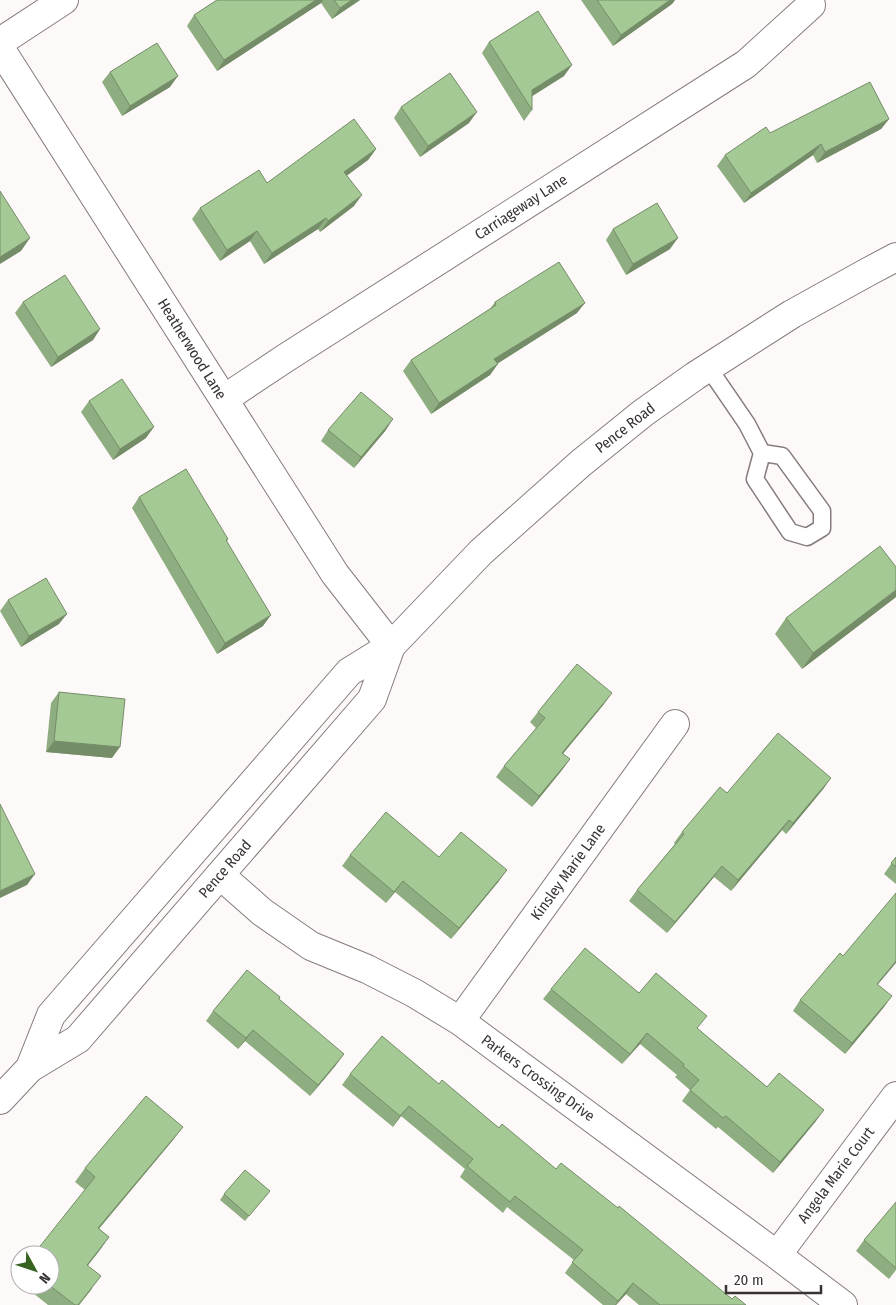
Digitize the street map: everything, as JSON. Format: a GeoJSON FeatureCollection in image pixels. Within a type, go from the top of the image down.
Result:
{"type":"FeatureCollection","features":[{"type":"Feature","properties":{"kind":"street"},"geometry":{"type":"LineString","coordinates":[[0,42],[64,0]]}},
{"type":"Feature","properties":{"kind":"street","name":"Carriageway Lane"},"geometry":{"type":"LineString","coordinates":[[224,400],[284,359],[746,64],[810,5]]}},
{"type":"Feature","properties":{"kind":"street","name":"Heatherwood Lane"},"geometry":{"type":"LineString","coordinates":[[0,48],[335,574],[391,646]]}},
{"type":"Feature","properties":{"kind":"street","name":"Pence Road"},"geometry":{"type":"LineString","coordinates":[[30,1068],[52,1015],[349,672],[391,646],[481,552],[574,469],[644,413],[708,367],[792,314],[896,257]]}},
{"type":"Feature","properties":{"kind":"street","name":"Pence Road"},"geometry":{"type":"LineString","coordinates":[[0,1100],[30,1068],[78,1039],[372,699],[391,646]]}},
{"type":"Feature","properties":{"kind":"street","name":"Kinsley Marie Lane"},"geometry":{"type":"LineString","coordinates":[[460,1021],[676,724]]}},
{"type":"Feature","properties":{"kind":"street","name":"Parkers Crossing Drive"},"geometry":{"type":"LineString","coordinates":[[220,875],[262,912],[311,946],[414,993],[460,1021],[844,1305]]}},
{"type":"Feature","properties":{"kind":"street","name":"Angela Marie Court"},"geometry":{"type":"LineString","coordinates":[[777,1254],[896,1096]]}},
{"type":"Feature","properties":{"kind":"lane"},"geometry":{"type":"LineString","coordinates":[[708,367],[746,424],[762,453],[756,479],[790,532],[807,537],[822,528],[822,511],[782,456],[762,453]]}},
{"type":"Feature","properties":{"kind":"building"},"geometry":{"type":"Polygon","coordinates":[[[217,0],[316,0],[224,60],[194,15],[217,0]]]}},
{"type":"Feature","properties":{"kind":"building"},"geometry":{"type":"Polygon","coordinates":[[[334,0],[352,0],[340,8],[334,0]]]}},
{"type":"Feature","properties":{"kind":"building"},"geometry":{"type":"Polygon","coordinates":[[[597,0],[670,0],[621,35],[597,0]]]}},
{"type":"Feature","properties":{"kind":"building"},"geometry":{"type":"Polygon","coordinates":[[[538,11],[572,65],[532,90],[532,110],[489,42],[538,11]]]}},
{"type":"Feature","properties":{"kind":"building"},"geometry":{"type":"Polygon","coordinates":[[[157,43],[178,76],[130,106],[110,72],[157,43]]]}},
{"type":"Feature","properties":{"kind":"building"},"geometry":{"type":"Polygon","coordinates":[[[450,73],[477,112],[428,146],[401,107],[450,73]]]}},
{"type":"Feature","properties":{"kind":"building"},"geometry":{"type":"Polygon","coordinates":[[[870,82],[889,119],[825,152],[821,144],[751,193],[725,155],[766,127],[770,133],[870,82]]]}},
{"type":"Feature","properties":{"kind":"building"},"geometry":{"type":"Polygon","coordinates":[[[354,119],[376,149],[344,172],[362,195],[328,221],[326,218],[272,253],[257,231],[227,250],[200,208],[259,170],[267,183],[354,119]]]}},
{"type":"Feature","properties":{"kind":"building"},"geometry":{"type":"Polygon","coordinates":[[[0,191],[30,238],[0,257],[0,191]]]}},
{"type":"Feature","properties":{"kind":"building"},"geometry":{"type":"Polygon","coordinates":[[[657,203],[678,238],[633,264],[613,229],[657,203]]]}},
{"type":"Feature","properties":{"kind":"building"},"geometry":{"type":"Polygon","coordinates":[[[559,262],[585,303],[494,359],[498,364],[439,403],[411,360],[496,305],[495,302],[559,262]]]}},
{"type":"Feature","properties":{"kind":"building"},"geometry":{"type":"Polygon","coordinates":[[[65,275],[100,329],[58,357],[23,302],[65,275]]]}},
{"type":"Feature","properties":{"kind":"building"},"geometry":{"type":"Polygon","coordinates":[[[122,379],[154,427],[120,449],[89,401],[122,379]]]}},
{"type":"Feature","properties":{"kind":"building"},"geometry":{"type":"Polygon","coordinates":[[[361,392],[393,419],[361,457],[328,430],[361,392]]]}},
{"type":"Feature","properties":{"kind":"building"},"geometry":{"type":"Polygon","coordinates":[[[186,469],[271,615],[225,643],[139,497],[186,469]]]}},
{"type":"Feature","properties":{"kind":"building"},"geometry":{"type":"Polygon","coordinates":[[[880,546],[896,567],[896,590],[813,653],[786,618],[880,546]]]}},
{"type":"Feature","properties":{"kind":"building"},"geometry":{"type":"Polygon","coordinates":[[[46,578],[67,614],[29,636],[8,600],[46,578]]]}},
{"type":"Feature","properties":{"kind":"building"},"geometry":{"type":"Polygon","coordinates":[[[577,664],[612,693],[562,753],[570,759],[539,796],[504,766],[545,718],[538,712],[577,664]]]}},
{"type":"Feature","properties":{"kind":"building"},"geometry":{"type":"Polygon","coordinates":[[[59,692],[125,699],[120,747],[54,741],[59,692]]]}},
{"type":"Feature","properties":{"kind":"building"},"geometry":{"type":"Polygon","coordinates":[[[778,733],[831,778],[793,823],[789,820],[738,880],[722,866],[675,922],[637,890],[720,787],[727,793],[778,733]]]}},
{"type":"Feature","properties":{"kind":"building"},"geometry":{"type":"Polygon","coordinates":[[[0,804],[35,874],[0,891],[0,804]]]}},
{"type":"Feature","properties":{"kind":"building"},"geometry":{"type":"Polygon","coordinates":[[[386,812],[439,857],[461,832],[507,870],[459,928],[403,881],[394,892],[350,855],[386,812]]]}},
{"type":"Feature","properties":{"kind":"building"},"geometry":{"type":"Polygon","coordinates":[[[896,857],[896,867],[891,863],[896,857]]]}},
{"type":"Feature","properties":{"kind":"building"},"geometry":{"type":"Polygon","coordinates":[[[896,893],[896,961],[877,984],[892,996],[852,1043],[800,1000],[840,953],[843,956],[896,893]]]}},
{"type":"Feature","properties":{"kind":"building"},"geometry":{"type":"Polygon","coordinates":[[[585,948],[639,993],[656,973],[707,1016],[697,1028],[767,1087],[779,1073],[824,1110],[780,1162],[726,1116],[723,1118],[690,1090],[699,1080],[683,1066],[684,1064],[647,1033],[630,1054],[551,989],[585,948]]]}},
{"type":"Feature","properties":{"kind":"building"},"geometry":{"type":"Polygon","coordinates":[[[247,970],[344,1054],[318,1085],[253,1030],[246,1038],[213,1011],[247,970]]]}},
{"type":"Feature","properties":{"kind":"building"},"geometry":{"type":"Polygon","coordinates":[[[382,1036],[439,1084],[442,1080],[499,1128],[502,1124],[556,1169],[561,1163],[618,1208],[619,1206],[732,1299],[735,1296],[746,1305],[660,1305],[633,1283],[618,1301],[572,1262],[583,1250],[515,1196],[510,1202],[467,1166],[473,1159],[409,1106],[400,1116],[350,1074],[382,1036]]]}},
{"type":"Feature","properties":{"kind":"building"},"geometry":{"type":"Polygon","coordinates":[[[146,1096],[183,1127],[98,1228],[109,1237],[87,1265],[101,1276],[78,1305],[75,1305],[60,1293],[60,1245],[41,1245],[95,1177],[85,1168],[146,1096]]]}},
{"type":"Feature","properties":{"kind":"building"},"geometry":{"type":"Polygon","coordinates":[[[245,1170],[270,1191],[249,1216],[224,1194],[245,1170]]]}},
{"type":"Feature","properties":{"kind":"building"},"geometry":{"type":"Polygon","coordinates":[[[896,1202],[896,1268],[864,1240],[896,1202]]]}}]}
